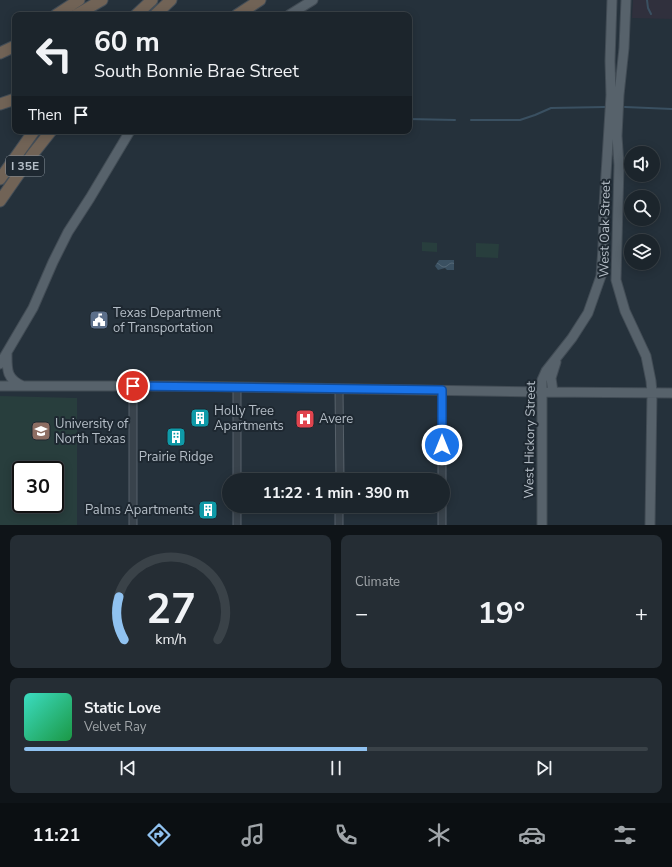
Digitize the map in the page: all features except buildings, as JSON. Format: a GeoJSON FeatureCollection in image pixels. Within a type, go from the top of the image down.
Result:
{"type":"FeatureCollection","features":[{"type":"Feature","properties":{"kind":"highway"},"geometry":{"type":"LineString","coordinates":[[81,12],[102,0]]}},
{"type":"Feature","properties":{"kind":"highway"},"geometry":{"type":"LineString","coordinates":[[139,12],[152,0]]}},
{"type":"Feature","properties":{"kind":"highway"},"geometry":{"type":"LineString","coordinates":[[158,12],[171,0]]}},
{"type":"Feature","properties":{"kind":"highway"},"geometry":{"type":"LineString","coordinates":[[242,12],[260,0]]}},
{"type":"Feature","properties":{"kind":"highway"},"geometry":{"type":"LineString","coordinates":[[60,12],[77,1]]}},
{"type":"Feature","properties":{"kind":"highway"},"geometry":{"type":"LineString","coordinates":[[0,44],[12,38]]}},
{"type":"Feature","properties":{"kind":"highway"},"geometry":{"type":"LineString","coordinates":[[0,52],[12,47]]}},
{"type":"Feature","properties":{"kind":"highway"},"geometry":{"type":"LineString","coordinates":[[0,104],[12,100]]}},
{"type":"Feature","properties":{"kind":"highway","name":"I 35E"},"geometry":{"type":"LineString","coordinates":[[0,179],[32,134]]}},
{"type":"Feature","properties":{"kind":"highway","name":"I 35E"},"geometry":{"type":"LineString","coordinates":[[0,201],[32,155],[50,134]]}},
{"type":"Feature","properties":{"kind":"main road"},"geometry":{"type":"LineString","coordinates":[[294,12],[313,0]]}},
{"type":"Feature","properties":{"kind":"main road","name":"West Oak Street"},"geometry":{"type":"LineString","coordinates":[[601,276],[611,94],[610,61],[612,0]]}},
{"type":"Feature","properties":{"kind":"main road","name":"West Oak Street"},"geometry":{"type":"LineString","coordinates":[[626,0],[617,136],[619,165],[616,280],[625,311],[646,356],[651,381],[650,525]]}},
{"type":"Feature","properties":{"kind":"main road"},"geometry":{"type":"LineString","coordinates":[[0,364],[33,308],[63,241],[128,134]]}},
{"type":"Feature","properties":{"kind":"main road"},"geometry":{"type":"LineString","coordinates":[[601,276],[616,280]]}},
{"type":"Feature","properties":{"kind":"main road","name":"West Hickory Street"},"geometry":{"type":"LineString","coordinates":[[542,525],[542,380],[546,371],[558,357],[588,313],[601,276]]}},
{"type":"Feature","properties":{"kind":"main road"},"geometry":{"type":"LineString","coordinates":[[6,352],[8,374],[13,380],[24,386]]}},
{"type":"Feature","properties":{"kind":"main road"},"geometry":{"type":"LineString","coordinates":[[553,392],[551,378],[558,357]]}},
{"type":"Feature","properties":{"kind":"main road"},"geometry":{"type":"LineString","coordinates":[[0,386],[237,387],[672,393]]}},
{"type":"Feature","properties":{"kind":"street"},"geometry":{"type":"LineString","coordinates":[[133,386],[133,525]]}},
{"type":"Feature","properties":{"kind":"street"},"geometry":{"type":"LineString","coordinates":[[237,387],[237,473]]}},
{"type":"Feature","properties":{"kind":"street"},"geometry":{"type":"LineString","coordinates":[[339,389],[340,473]]}},
{"type":"Feature","properties":{"kind":"street"},"geometry":{"type":"LineString","coordinates":[[442,390],[442,473]]}},
{"type":"Feature","properties":{"kind":"street"},"geometry":{"type":"LineString","coordinates":[[237,513],[237,525]]}},
{"type":"Feature","properties":{"kind":"street"},"geometry":{"type":"LineString","coordinates":[[339,513],[339,525]]}},
{"type":"Feature","properties":{"kind":"street"},"geometry":{"type":"LineString","coordinates":[[442,513],[442,525]]}},
{"type":"Feature","properties":{"kind":"shaded area"},"geometry":{"type":"Polygon","coordinates":[[[633,0],[672,0],[672,19],[632,18],[633,0]]]}},
{"type":"Feature","properties":{"kind":"green space"},"geometry":{"type":"Polygon","coordinates":[[[422,242],[437,243],[437,252],[422,251],[422,242]]]}},
{"type":"Feature","properties":{"kind":"green space"},"geometry":{"type":"Polygon","coordinates":[[[476,243],[499,244],[498,258],[476,257],[476,243]]]}},
{"type":"Feature","properties":{"kind":"green space","name":"University of North Texas"},"geometry":{"type":"Polygon","coordinates":[[[0,396],[77,398],[77,525],[0,525],[0,396]]]}},
{"type":"Feature","properties":{"kind":"water"},"geometry":{"type":"Polygon","coordinates":[[[439,260],[454,260],[454,270],[447,270],[445,268],[438,270],[435,266],[439,260]]]}},
{"type":"Feature","properties":{"kind":"waterway"},"geometry":{"type":"LineString","coordinates":[[647,0],[648,8],[651,14]]}},
{"type":"Feature","properties":{"kind":"waterway"},"geometry":{"type":"LineString","coordinates":[[471,120],[520,120],[551,108],[605,107]]}},
{"type":"Feature","properties":{"kind":"waterway"},"geometry":{"type":"LineString","coordinates":[[625,107],[672,109]]}},
{"type":"Feature","properties":{"kind":"waterway"},"geometry":{"type":"LineString","coordinates":[[412,119],[455,120]]}},
{"type":"Feature","properties":{"kind":"place","name":"Texas Department of Transportation"},"geometry":{"type":"Point","coordinates":[99,320]}},
{"type":"Feature","properties":{"kind":"place","name":"Holly Tree Apartments"},"geometry":{"type":"Point","coordinates":[200,418]}},
{"type":"Feature","properties":{"kind":"place","name":"Avere"},"geometry":{"type":"Point","coordinates":[305,419]}},
{"type":"Feature","properties":{"kind":"place","name":"University of North Texas"},"geometry":{"type":"Point","coordinates":[41,431]}},
{"type":"Feature","properties":{"kind":"place","name":"Prairie Ridge"},"geometry":{"type":"Point","coordinates":[176,437]}},
{"type":"Feature","properties":{"kind":"place","name":"Palms Apartments"},"geometry":{"type":"Point","coordinates":[208,510]}},
{"type":"Feature","properties":{"kind":"route"},"geometry":{"type":"LineString","coordinates":[[133,386],[442,390],[442,445]]}}]}
